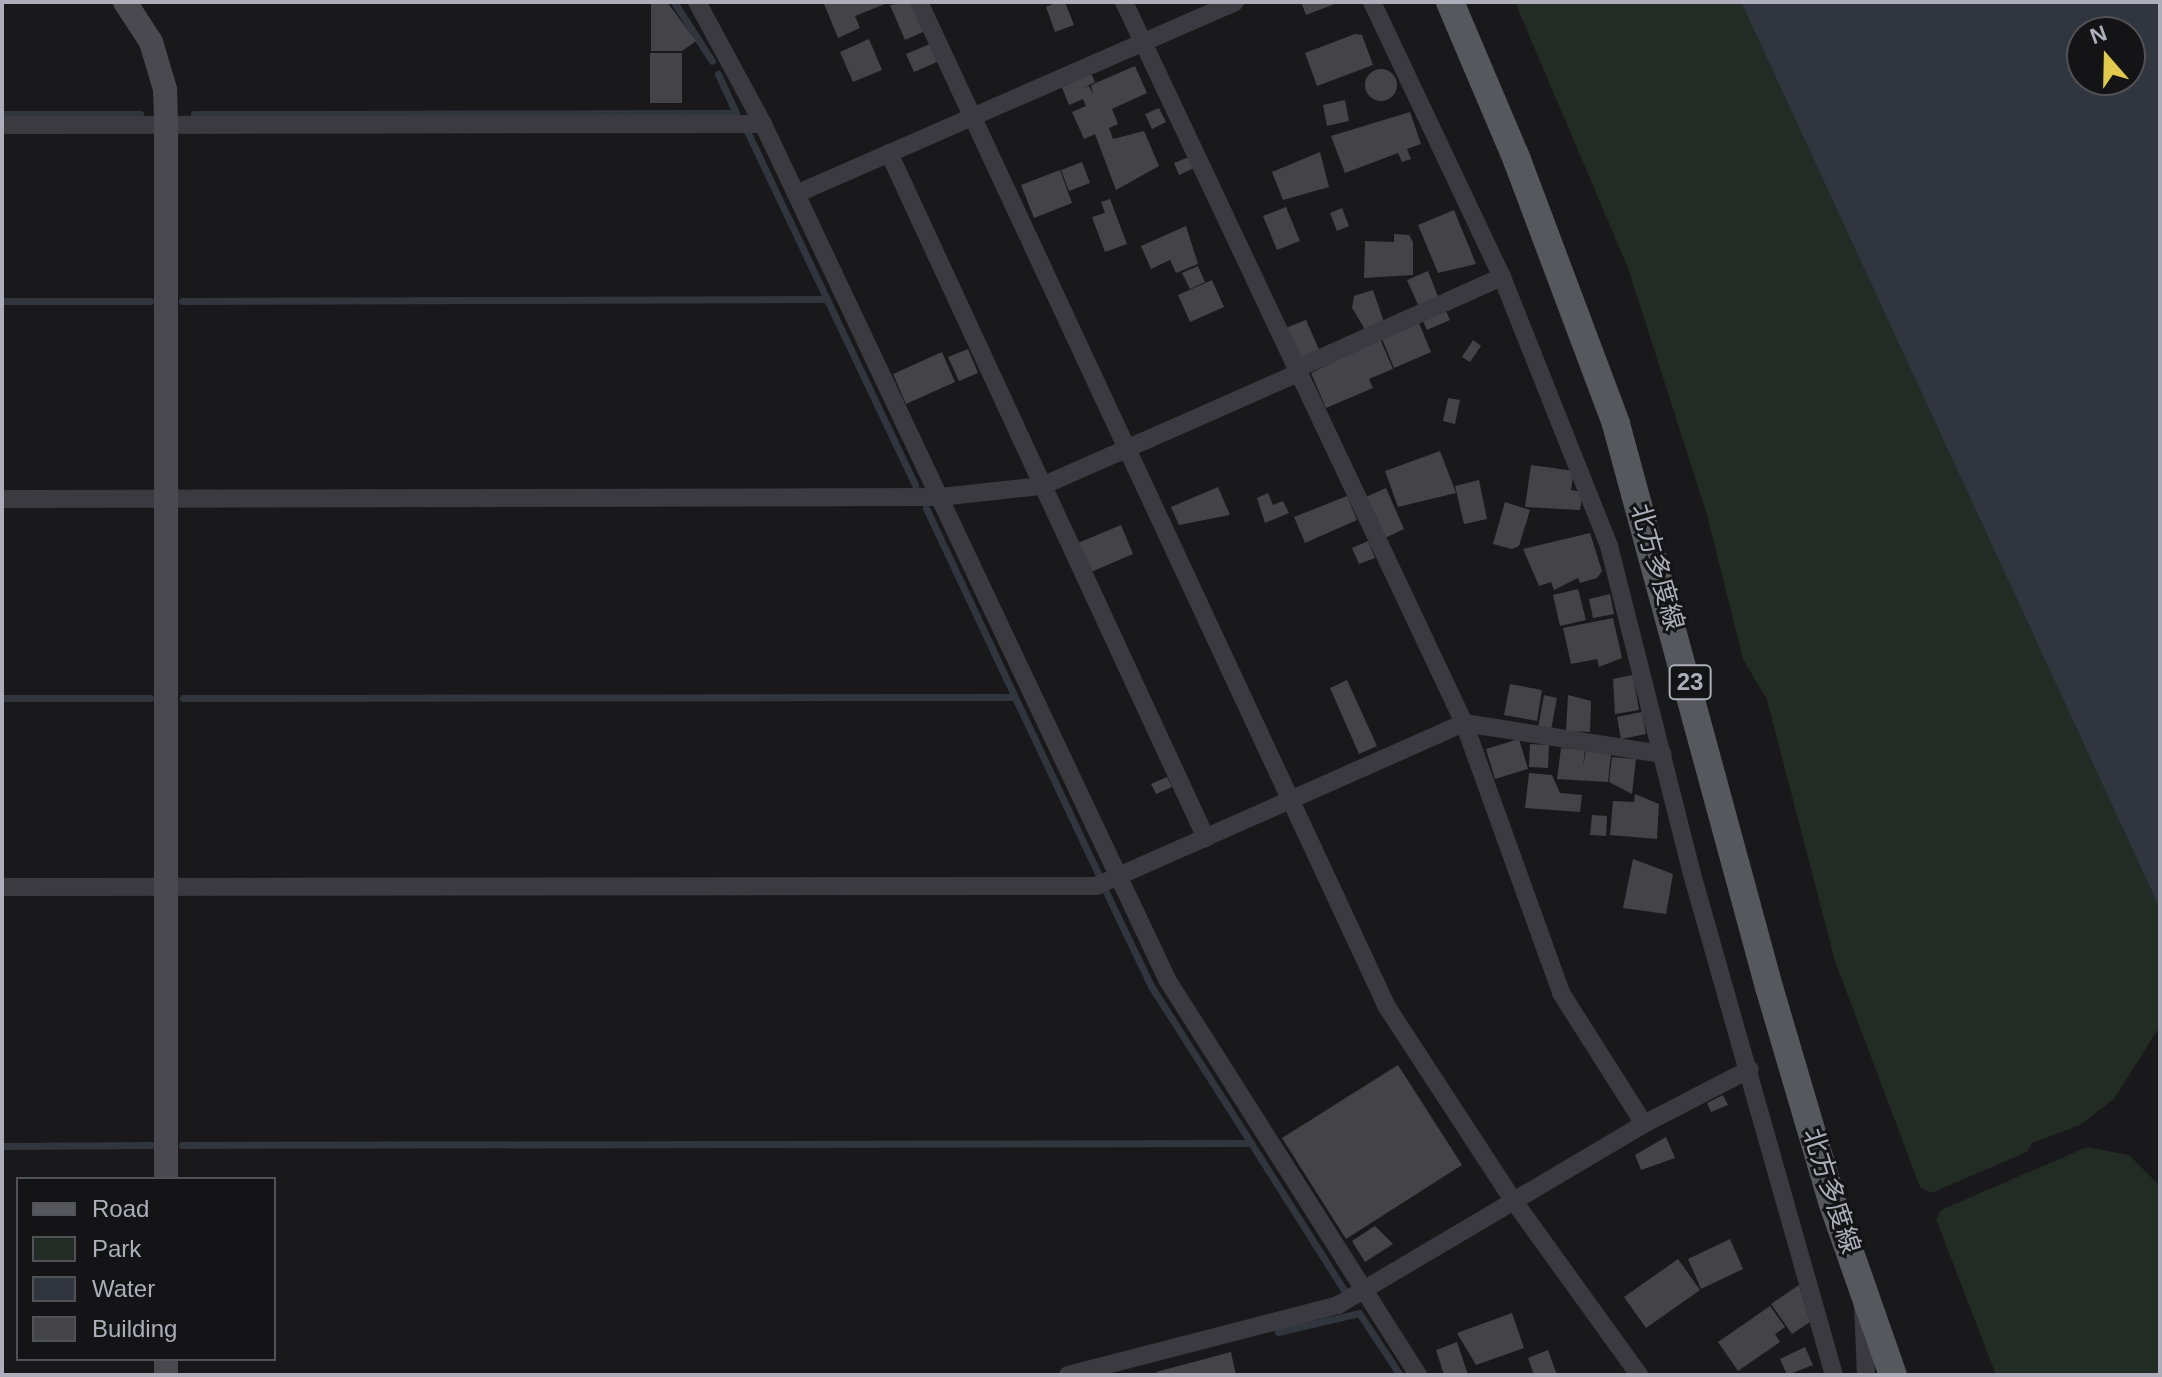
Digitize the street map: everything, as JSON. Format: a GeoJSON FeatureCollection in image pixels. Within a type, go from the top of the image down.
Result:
{"type":"FeatureCollection","features":[{"type":"Feature","properties":{"kind":"main road","name":"北方多度線"},"geometry":{"type":"LineString","coordinates":[[1450,2],[1517,160],[1616,424],[1769,987],[1863,1292],[1893,1375]]}},
{"type":"Feature","properties":{"kind":"street"},"geometry":{"type":"LineString","coordinates":[[125,2],[151,42],[165,89],[166,1177]]}},
{"type":"Feature","properties":{"kind":"street"},"geometry":{"type":"LineString","coordinates":[[697,2],[763,124],[1168,981],[1418,1375]]}},
{"type":"Feature","properties":{"kind":"street"},"geometry":{"type":"LineString","coordinates":[[919,2],[1387,1007],[1513,1200],[1639,1375]]}},
{"type":"Feature","properties":{"kind":"street"},"geometry":{"type":"LineString","coordinates":[[1124,2],[1464,723],[1561,993],[1644,1124]]}},
{"type":"Feature","properties":{"kind":"street"},"geometry":{"type":"LineString","coordinates":[[796,194],[1235,2]]}},
{"type":"Feature","properties":{"kind":"street"},"geometry":{"type":"LineString","coordinates":[[1372,2],[1502,277],[1609,546],[1834,1375]]}},
{"type":"Feature","properties":{"kind":"street"},"geometry":{"type":"LineString","coordinates":[[2,125],[763,124]]}},
{"type":"Feature","properties":{"kind":"street"},"geometry":{"type":"LineString","coordinates":[[889,153],[1206,838]]}},
{"type":"Feature","properties":{"kind":"street"},"geometry":{"type":"LineString","coordinates":[[2,499],[940,497],[1042,486],[1502,277]]}},
{"type":"Feature","properties":{"kind":"street"},"geometry":{"type":"LineString","coordinates":[[2,887],[1096,886],[1464,723],[1663,754]]}},
{"type":"Feature","properties":{"kind":"street"},"geometry":{"type":"LineString","coordinates":[[1068,1375],[1338,1305],[1644,1124],[1750,1069]]}},
{"type":"Feature","properties":{"kind":"street"},"geometry":{"type":"LineString","coordinates":[[1863,1292],[1860,1349],[1866,1375]]}},
{"type":"Feature","properties":{"kind":"green space"},"geometry":{"type":"Polygon","coordinates":[[[1515,2],[1741,2],[2160,909],[2160,1026],[2114,1099],[2080,1125],[2032,1143],[2027,1152],[1931,1193],[1920,1187],[1835,961],[1767,700],[1743,659],[1707,515],[1628,268],[1515,2]]]}},
{"type":"Feature","properties":{"kind":"green space"},"geometry":{"type":"Polygon","coordinates":[[[2087,1147],[2129,1155],[2160,1186],[2160,1375],[1996,1375],[1936,1219],[1941,1210],[2087,1147]]]}},
{"type":"Feature","properties":{"kind":"water"},"geometry":{"type":"Polygon","coordinates":[[[1741,2],[2160,2],[2160,909],[1741,2]]]}},
{"type":"Feature","properties":{"kind":"building"},"geometry":{"type":"Polygon","coordinates":[[[651,2],[667,2],[696,41],[682,51],[651,51],[651,2]]]}},
{"type":"Feature","properties":{"kind":"building"},"geometry":{"type":"Polygon","coordinates":[[[890,2],[855,16],[860,28],[838,38],[824,4],[890,2]]]}},
{"type":"Feature","properties":{"kind":"building"},"geometry":{"type":"Polygon","coordinates":[[[911,2],[923,32],[905,40],[890,5],[911,2]]]}},
{"type":"Feature","properties":{"kind":"building"},"geometry":{"type":"Polygon","coordinates":[[[1065,2],[1074,25],[1055,32],[1046,7],[1065,2]]]}},
{"type":"Feature","properties":{"kind":"building"},"geometry":{"type":"Polygon","coordinates":[[[1301,2],[1340,2],[1306,15],[1301,2]]]}},
{"type":"Feature","properties":{"kind":"building"},"geometry":{"type":"Polygon","coordinates":[[[1355,34],[1362,35],[1373,65],[1317,86],[1305,53],[1355,34]]]}},
{"type":"Feature","properties":{"kind":"building"},"geometry":{"type":"Polygon","coordinates":[[[869,39],[882,70],[853,82],[840,52],[869,39]]]}},
{"type":"Feature","properties":{"kind":"building"},"geometry":{"type":"Polygon","coordinates":[[[930,44],[937,62],[914,72],[906,54],[930,44]]]}},
{"type":"Feature","properties":{"kind":"building"},"geometry":{"type":"Polygon","coordinates":[[[650,53],[682,53],[682,103],[650,103],[650,53]]]}},
{"type":"Feature","properties":{"kind":"building"},"geometry":{"type":"Polygon","coordinates":[[[1135,66],[1147,93],[1112,109],[1118,124],[1109,128],[1113,139],[1144,131],[1159,166],[1116,190],[1095,134],[1084,139],[1072,112],[1086,106],[1083,99],[1069,105],[1061,85],[1091,73],[1095,82],[1083,88],[1089,86],[1093,94],[1091,85],[1135,66]]]}},
{"type":"Feature","properties":{"kind":"building"},"geometry":{"type":"Polygon","coordinates":[[[1381,69],[1392,74],[1397,85],[1392,96],[1381,101],[1370,96],[1365,85],[1370,74],[1381,69]]]}},
{"type":"Feature","properties":{"kind":"building"},"geometry":{"type":"Polygon","coordinates":[[[1345,100],[1349,121],[1327,126],[1323,105],[1345,100]]]}},
{"type":"Feature","properties":{"kind":"building"},"geometry":{"type":"Polygon","coordinates":[[[1159,108],[1166,122],[1152,129],[1145,114],[1159,108]]]}},
{"type":"Feature","properties":{"kind":"building"},"geometry":{"type":"Polygon","coordinates":[[[1410,112],[1421,144],[1407,149],[1411,159],[1402,162],[1398,153],[1345,173],[1331,136],[1410,112]]]}},
{"type":"Feature","properties":{"kind":"building"},"geometry":{"type":"Polygon","coordinates":[[[1320,152],[1329,187],[1283,200],[1272,172],[1320,152]]]}},
{"type":"Feature","properties":{"kind":"building"},"geometry":{"type":"Polygon","coordinates":[[[1189,157],[1194,168],[1179,175],[1174,163],[1189,157]]]}},
{"type":"Feature","properties":{"kind":"building"},"geometry":{"type":"Polygon","coordinates":[[[1082,162],[1090,183],[1069,191],[1061,170],[1082,162]]]}},
{"type":"Feature","properties":{"kind":"building"},"geometry":{"type":"Polygon","coordinates":[[[1060,170],[1072,203],[1034,218],[1021,185],[1060,170]]]}},
{"type":"Feature","properties":{"kind":"building"},"geometry":{"type":"Polygon","coordinates":[[[1110,199],[1127,244],[1105,252],[1092,217],[1105,213],[1101,202],[1110,199]]]}},
{"type":"Feature","properties":{"kind":"building"},"geometry":{"type":"Polygon","coordinates":[[[1286,207],[1300,241],[1277,250],[1263,216],[1286,207]]]}},
{"type":"Feature","properties":{"kind":"building"},"geometry":{"type":"Polygon","coordinates":[[[1342,208],[1349,226],[1337,231],[1330,213],[1342,208]]]}},
{"type":"Feature","properties":{"kind":"building"},"geometry":{"type":"Polygon","coordinates":[[[1454,210],[1476,264],[1438,273],[1418,225],[1454,210]]]}},
{"type":"Feature","properties":{"kind":"building"},"geometry":{"type":"Polygon","coordinates":[[[1186,226],[1198,264],[1176,273],[1170,260],[1151,269],[1141,246],[1186,226]]]}},
{"type":"Feature","properties":{"kind":"building"},"geometry":{"type":"Polygon","coordinates":[[[1394,234],[1409,235],[1413,242],[1413,275],[1364,278],[1365,241],[1394,242],[1394,234]]]}},
{"type":"Feature","properties":{"kind":"building"},"geometry":{"type":"Polygon","coordinates":[[[1198,266],[1205,282],[1190,289],[1182,273],[1198,266]]]}},
{"type":"Feature","properties":{"kind":"building"},"geometry":{"type":"Polygon","coordinates":[[[1428,271],[1439,299],[1419,307],[1407,280],[1428,271]]]}},
{"type":"Feature","properties":{"kind":"building"},"geometry":{"type":"Polygon","coordinates":[[[1212,280],[1224,307],[1190,322],[1178,295],[1212,280]]]}},
{"type":"Feature","properties":{"kind":"building"},"geometry":{"type":"Polygon","coordinates":[[[1373,290],[1385,325],[1366,331],[1352,308],[1354,296],[1373,290]]]}},
{"type":"Feature","properties":{"kind":"building"},"geometry":{"type":"Polygon","coordinates":[[[1445,309],[1450,320],[1427,330],[1422,319],[1445,309]]]}},
{"type":"Feature","properties":{"kind":"building"},"geometry":{"type":"Polygon","coordinates":[[[1306,320],[1320,352],[1297,362],[1283,329],[1306,320]]]}},
{"type":"Feature","properties":{"kind":"building"},"geometry":{"type":"Polygon","coordinates":[[[1419,323],[1431,352],[1394,368],[1382,339],[1419,323]]]}},
{"type":"Feature","properties":{"kind":"building"},"geometry":{"type":"Polygon","coordinates":[[[1380,339],[1393,369],[1369,379],[1373,388],[1326,408],[1311,373],[1380,339]]]}},
{"type":"Feature","properties":{"kind":"building"},"geometry":{"type":"Polygon","coordinates":[[[1473,340],[1481,346],[1470,362],[1462,357],[1473,340]]]}},
{"type":"Feature","properties":{"kind":"building"},"geometry":{"type":"Polygon","coordinates":[[[968,349],[978,373],[959,381],[948,357],[968,349]]]}},
{"type":"Feature","properties":{"kind":"building"},"geometry":{"type":"Polygon","coordinates":[[[942,352],[955,382],[906,404],[893,374],[942,352]]]}},
{"type":"Feature","properties":{"kind":"building"},"geometry":{"type":"Polygon","coordinates":[[[1448,398],[1460,400],[1455,424],[1443,421],[1448,398]]]}},
{"type":"Feature","properties":{"kind":"building"},"geometry":{"type":"Polygon","coordinates":[[[1440,451],[1456,493],[1398,507],[1385,471],[1440,451]]]}},
{"type":"Feature","properties":{"kind":"building"},"geometry":{"type":"Polygon","coordinates":[[[1531,465],[1574,471],[1571,490],[1583,492],[1580,510],[1525,507],[1531,465]]]}},
{"type":"Feature","properties":{"kind":"building"},"geometry":{"type":"Polygon","coordinates":[[[1479,480],[1487,519],[1464,524],[1455,486],[1479,480]]]}},
{"type":"Feature","properties":{"kind":"building"},"geometry":{"type":"Polygon","coordinates":[[[1218,487],[1230,515],[1179,525],[1171,507],[1218,487]]]}},
{"type":"Feature","properties":{"kind":"building"},"geometry":{"type":"Polygon","coordinates":[[[1386,488],[1404,529],[1385,538],[1366,497],[1386,488]]]}},
{"type":"Feature","properties":{"kind":"building"},"geometry":{"type":"Polygon","coordinates":[[[1268,493],[1273,505],[1283,501],[1289,513],[1265,523],[1257,498],[1268,493]]]}},
{"type":"Feature","properties":{"kind":"building"},"geometry":{"type":"Polygon","coordinates":[[[1347,496],[1357,520],[1305,543],[1294,517],[1347,496]]]}},
{"type":"Feature","properties":{"kind":"building"},"geometry":{"type":"Polygon","coordinates":[[[1505,502],[1530,510],[1519,546],[1512,549],[1493,544],[1505,502]]]}},
{"type":"Feature","properties":{"kind":"building"},"geometry":{"type":"Polygon","coordinates":[[[1121,525],[1133,554],[1091,572],[1078,543],[1121,525]]]}},
{"type":"Feature","properties":{"kind":"building"},"geometry":{"type":"Polygon","coordinates":[[[1590,533],[1602,571],[1597,578],[1580,583],[1578,578],[1554,590],[1551,582],[1539,586],[1523,549],[1590,533]]]}},
{"type":"Feature","properties":{"kind":"building"},"geometry":{"type":"Polygon","coordinates":[[[1368,541],[1375,558],[1359,564],[1352,548],[1368,541]]]}},
{"type":"Feature","properties":{"kind":"building"},"geometry":{"type":"Polygon","coordinates":[[[1578,589],[1586,620],[1560,626],[1553,595],[1578,589]]]}},
{"type":"Feature","properties":{"kind":"building"},"geometry":{"type":"Polygon","coordinates":[[[1610,594],[1614,614],[1593,618],[1589,599],[1610,594]]]}},
{"type":"Feature","properties":{"kind":"building"},"geometry":{"type":"Polygon","coordinates":[[[1613,618],[1622,658],[1599,667],[1597,659],[1571,664],[1563,628],[1613,618]]]}},
{"type":"Feature","properties":{"kind":"building"},"geometry":{"type":"Polygon","coordinates":[[[1633,675],[1639,710],[1615,714],[1613,679],[1633,675]]]}},
{"type":"Feature","properties":{"kind":"building"},"geometry":{"type":"Polygon","coordinates":[[[1347,680],[1377,746],[1359,754],[1330,688],[1347,680]]]}},
{"type":"Feature","properties":{"kind":"building"},"geometry":{"type":"Polygon","coordinates":[[[1510,684],[1542,690],[1537,721],[1504,715],[1510,684]]]}},
{"type":"Feature","properties":{"kind":"building"},"geometry":{"type":"Polygon","coordinates":[[[1544,695],[1557,698],[1551,730],[1538,728],[1544,695]]]}},
{"type":"Feature","properties":{"kind":"building"},"geometry":{"type":"Polygon","coordinates":[[[1568,695],[1591,701],[1590,732],[1566,731],[1568,695]]]}},
{"type":"Feature","properties":{"kind":"building"},"geometry":{"type":"Polygon","coordinates":[[[1642,712],[1646,734],[1621,739],[1617,717],[1642,712]]]}},
{"type":"Feature","properties":{"kind":"building"},"geometry":{"type":"Polygon","coordinates":[[[1519,739],[1528,769],[1495,779],[1486,749],[1519,739]]]}},
{"type":"Feature","properties":{"kind":"building"},"geometry":{"type":"Polygon","coordinates":[[[1530,744],[1549,745],[1548,768],[1529,767],[1530,744]]]}},
{"type":"Feature","properties":{"kind":"building"},"geometry":{"type":"Polygon","coordinates":[[[1561,748],[1585,750],[1583,766],[1586,751],[1611,754],[1608,782],[1557,779],[1561,748]]]}},
{"type":"Feature","properties":{"kind":"building"},"geometry":{"type":"Polygon","coordinates":[[[1612,757],[1636,759],[1632,794],[1609,782],[1612,757]]]}},
{"type":"Feature","properties":{"kind":"building"},"geometry":{"type":"Polygon","coordinates":[[[1529,773],[1552,775],[1560,793],[1582,795],[1580,812],[1525,808],[1529,773]]]}},
{"type":"Feature","properties":{"kind":"building"},"geometry":{"type":"Polygon","coordinates":[[[1167,777],[1172,787],[1156,794],[1151,784],[1167,777]]]}},
{"type":"Feature","properties":{"kind":"building"},"geometry":{"type":"Polygon","coordinates":[[[1635,794],[1659,804],[1657,839],[1610,835],[1613,801],[1634,802],[1635,794]]]}},
{"type":"Feature","properties":{"kind":"building"},"geometry":{"type":"Polygon","coordinates":[[[1592,815],[1607,816],[1606,836],[1590,835],[1592,815]]]}},
{"type":"Feature","properties":{"kind":"building"},"geometry":{"type":"Polygon","coordinates":[[[1633,859],[1673,874],[1666,914],[1623,908],[1633,859]]]}},
{"type":"Feature","properties":{"kind":"building"},"geometry":{"type":"Polygon","coordinates":[[[1398,1065],[1462,1165],[1346,1239],[1282,1138],[1398,1065]]]}},
{"type":"Feature","properties":{"kind":"building"},"geometry":{"type":"Polygon","coordinates":[[[1723,1095],[1728,1105],[1711,1112],[1707,1103],[1723,1095]]]}},
{"type":"Feature","properties":{"kind":"building"},"geometry":{"type":"Polygon","coordinates":[[[1666,1137],[1675,1158],[1641,1170],[1635,1155],[1666,1137]]]}},
{"type":"Feature","properties":{"kind":"building"},"geometry":{"type":"Polygon","coordinates":[[[1375,1226],[1393,1244],[1365,1262],[1352,1241],[1375,1226]]]}},
{"type":"Feature","properties":{"kind":"building"},"geometry":{"type":"Polygon","coordinates":[[[1730,1239],[1743,1269],[1701,1289],[1688,1259],[1730,1239]]]}},
{"type":"Feature","properties":{"kind":"building"},"geometry":{"type":"Polygon","coordinates":[[[1678,1259],[1700,1290],[1646,1328],[1624,1297],[1678,1259]]]}},
{"type":"Feature","properties":{"kind":"building"},"geometry":{"type":"Polygon","coordinates":[[[1799,1285],[1810,1322],[1792,1334],[1771,1304],[1799,1285]]]}},
{"type":"Feature","properties":{"kind":"building"},"geometry":{"type":"Polygon","coordinates":[[[1770,1306],[1785,1327],[1775,1334],[1780,1342],[1738,1371],[1718,1342],[1770,1306]]]}},
{"type":"Feature","properties":{"kind":"building"},"geometry":{"type":"Polygon","coordinates":[[[1512,1313],[1524,1348],[1476,1365],[1457,1333],[1512,1313]]]}},
{"type":"Feature","properties":{"kind":"building"},"geometry":{"type":"Polygon","coordinates":[[[1457,1342],[1468,1375],[1444,1375],[1436,1350],[1457,1342]]]}},
{"type":"Feature","properties":{"kind":"building"},"geometry":{"type":"Polygon","coordinates":[[[1805,1347],[1813,1365],[1787,1375],[1780,1359],[1805,1347]]]}},
{"type":"Feature","properties":{"kind":"building"},"geometry":{"type":"Polygon","coordinates":[[[1548,1350],[1557,1375],[1534,1375],[1528,1358],[1548,1350]]]}},
{"type":"Feature","properties":{"kind":"building"},"geometry":{"type":"Polygon","coordinates":[[[1231,1352],[1236,1375],[1157,1375],[1156,1372],[1231,1352]]]}},
{"type":"Feature","properties":{"kind":"waterway"},"geometry":{"type":"LineString","coordinates":[[674,2],[712,61]]}},
{"type":"Feature","properties":{"kind":"waterway"},"geometry":{"type":"LineString","coordinates":[[194,114],[736,113],[718,74]]}},
{"type":"Feature","properties":{"kind":"waterway"},"geometry":{"type":"LineString","coordinates":[[2,114],[140,114]]}},
{"type":"Feature","properties":{"kind":"waterway"},"geometry":{"type":"LineString","coordinates":[[747,131],[915,485]]}},
{"type":"Feature","properties":{"kind":"waterway"},"geometry":{"type":"LineString","coordinates":[[182,301],[825,299]]}},
{"type":"Feature","properties":{"kind":"waterway"},"geometry":{"type":"LineString","coordinates":[[2,301],[150,301]]}},
{"type":"Feature","properties":{"kind":"waterway"},"geometry":{"type":"LineString","coordinates":[[926,508],[1098,874]]}},
{"type":"Feature","properties":{"kind":"waterway"},"geometry":{"type":"LineString","coordinates":[[183,698],[1013,697]]}},
{"type":"Feature","properties":{"kind":"waterway"},"geometry":{"type":"LineString","coordinates":[[2,698],[150,698]]}},
{"type":"Feature","properties":{"kind":"waterway"},"geometry":{"type":"LineString","coordinates":[[1106,892],[1151,986],[1251,1143]]}},
{"type":"Feature","properties":{"kind":"waterway"},"geometry":{"type":"LineString","coordinates":[[182,1145],[1251,1143],[1344,1290]]}},
{"type":"Feature","properties":{"kind":"waterway"},"geometry":{"type":"LineString","coordinates":[[2,1146],[151,1145]]}},
{"type":"Feature","properties":{"kind":"waterway"},"geometry":{"type":"LineString","coordinates":[[1278,1332],[1359,1313],[1400,1375]]}}]}
